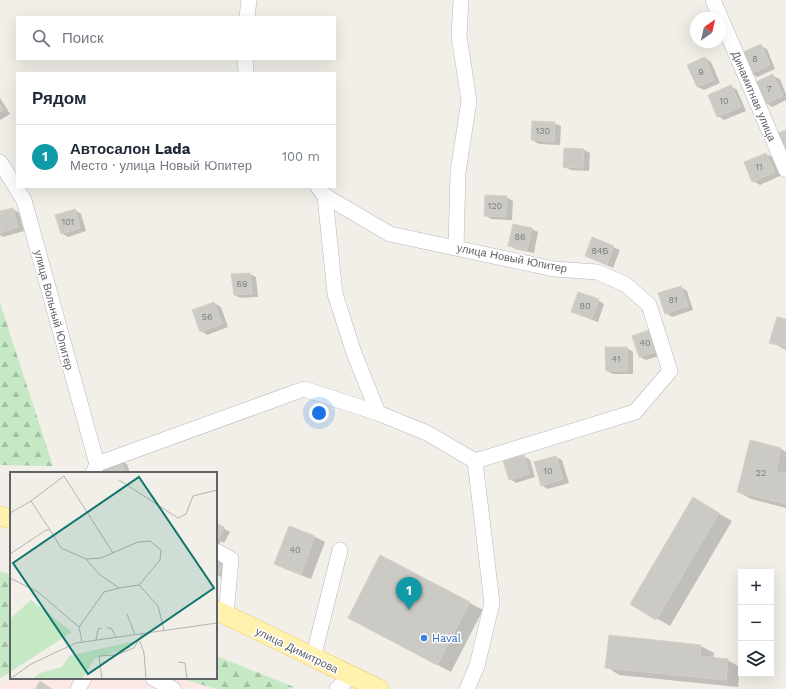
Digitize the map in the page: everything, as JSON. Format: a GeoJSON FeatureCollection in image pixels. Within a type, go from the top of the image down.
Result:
{"type":"FeatureCollection","features":[{"type":"Feature","properties":{"kind":"main road"},"geometry":{"type":"LineString","coordinates":[[0,516],[10,519]]}},
{"type":"Feature","properties":{"kind":"main road","name":"улица Димитрова"},"geometry":{"type":"LineString","coordinates":[[221,613],[379,689]]}},
{"type":"Feature","properties":{"kind":"street"},"geometry":{"type":"LineString","coordinates":[[247,16],[249,0]]}},
{"type":"Feature","properties":{"kind":"street"},"geometry":{"type":"LineString","coordinates":[[456,248],[458,172],[469,101],[458,36],[461,0]]}},
{"type":"Feature","properties":{"kind":"street","name":"Динамитная улица"},"geometry":{"type":"LineString","coordinates":[[713,0],[786,170]]}},
{"type":"Feature","properties":{"kind":"street"},"geometry":{"type":"LineString","coordinates":[[245,60],[246,72]]}},
{"type":"Feature","properties":{"kind":"street","name":"улица Вольный Юпитер"},"geometry":{"type":"LineString","coordinates":[[0,162],[16,187]]}},
{"type":"Feature","properties":{"kind":"street","name":"улица Вольный Юпитер"},"geometry":{"type":"LineString","coordinates":[[16,188],[24,200],[95,469],[304,389],[378,413]]}},
{"type":"Feature","properties":{"kind":"street","name":"улица Новый Юпитер"},"geometry":{"type":"LineString","coordinates":[[322,192],[390,234],[554,269],[596,272],[625,284],[648,305],[670,371],[635,412],[475,461]]}},
{"type":"Feature","properties":{"kind":"street","name":"улица Новый Юпитер"},"geometry":{"type":"LineString","coordinates":[[322,192],[335,294],[354,352],[378,413]]}},
{"type":"Feature","properties":{"kind":"street"},"geometry":{"type":"LineString","coordinates":[[378,413],[427,433],[475,461],[492,603],[477,666],[467,689]]}},
{"type":"Feature","properties":{"kind":"street"},"geometry":{"type":"LineString","coordinates":[[313,658],[340,550]]}},
{"type":"Feature","properties":{"kind":"street"},"geometry":{"type":"LineString","coordinates":[[217,552],[231,560],[221,613]]}},
{"type":"Feature","properties":{"kind":"street"},"geometry":{"type":"LineString","coordinates":[[337,689],[351,676]]}},
{"type":"Feature","properties":{"kind":"street"},"geometry":{"type":"LineString","coordinates":[[78,689],[83,679]]}},
{"type":"Feature","properties":{"kind":"street"},"geometry":{"type":"LineString","coordinates":[[154,679],[173,689]]}},
{"type":"Feature","properties":{"kind":"shaded area"},"geometry":{"type":"Polygon","coordinates":[[[10,679],[192,679],[212,689],[0,689],[0,685],[10,679]]]}},
{"type":"Feature","properties":{"kind":"green space"},"geometry":{"type":"Polygon","coordinates":[[[0,303],[53,466],[0,465],[0,303]]]}},
{"type":"Feature","properties":{"kind":"green space"},"geometry":{"type":"Polygon","coordinates":[[[0,571],[10,575],[10,673],[0,678],[0,571]]]}},
{"type":"Feature","properties":{"kind":"green space"},"geometry":{"type":"Polygon","coordinates":[[[217,656],[294,687],[288,689],[217,689],[182,679],[217,679],[217,656]]]}},
{"type":"Feature","properties":{"kind":"building"},"geometry":{"type":"Polygon","coordinates":[[[761,44],[770,65],[750,74],[741,53],[761,44]]]}},
{"type":"Feature","properties":{"kind":"building"},"geometry":{"type":"Polygon","coordinates":[[[705,57],[714,80],[697,87],[687,65],[705,57]]]}},
{"type":"Feature","properties":{"kind":"building"},"geometry":{"type":"Polygon","coordinates":[[[773,74],[783,96],[765,104],[756,82],[773,74]]]}},
{"type":"Feature","properties":{"kind":"building"},"geometry":{"type":"Polygon","coordinates":[[[731,85],[741,107],[717,117],[708,95],[731,85]]]}},
{"type":"Feature","properties":{"kind":"building"},"geometry":{"type":"Polygon","coordinates":[[[0,104],[4,110],[0,112],[0,104]]]}},
{"type":"Feature","properties":{"kind":"building"},"geometry":{"type":"Polygon","coordinates":[[[532,121],[555,122],[554,142],[531,140],[532,121]]]}},
{"type":"Feature","properties":{"kind":"building"},"geometry":{"type":"Polygon","coordinates":[[[786,130],[786,150],[785,151],[778,133],[786,130]]]}},
{"type":"Feature","properties":{"kind":"building"},"geometry":{"type":"Polygon","coordinates":[[[564,148],[584,149],[583,168],[563,167],[564,148]]]}},
{"type":"Feature","properties":{"kind":"building"},"geometry":{"type":"Polygon","coordinates":[[[766,153],[775,172],[752,182],[744,162],[766,153]]]}},
{"type":"Feature","properties":{"kind":"building"},"geometry":{"type":"Polygon","coordinates":[[[485,195],[507,196],[505,217],[484,216],[485,195]]]}},
{"type":"Feature","properties":{"kind":"building"},"geometry":{"type":"Polygon","coordinates":[[[13,208],[18,227],[0,233],[0,211],[13,208]]]}},
{"type":"Feature","properties":{"kind":"building"},"geometry":{"type":"Polygon","coordinates":[[[75,209],[80,228],[61,234],[55,215],[75,209]]]}},
{"type":"Feature","properties":{"kind":"building"},"geometry":{"type":"Polygon","coordinates":[[[513,224],[532,228],[527,250],[508,246],[513,224]]]}},
{"type":"Feature","properties":{"kind":"building"},"geometry":{"type":"Polygon","coordinates":[[[592,237],[614,246],[607,265],[585,256],[592,237]]]}},
{"type":"Feature","properties":{"kind":"building"},"geometry":{"type":"Polygon","coordinates":[[[250,273],[252,294],[234,295],[231,274],[250,273]]]}},
{"type":"Feature","properties":{"kind":"building"},"geometry":{"type":"Polygon","coordinates":[[[681,286],[688,306],[665,314],[658,293],[681,286]]]}},
{"type":"Feature","properties":{"kind":"building"},"geometry":{"type":"Polygon","coordinates":[[[578,292],[599,299],[592,319],[571,312],[578,292]]]}},
{"type":"Feature","properties":{"kind":"building"},"geometry":{"type":"Polygon","coordinates":[[[214,302],[222,324],[200,332],[192,310],[214,302]]]}},
{"type":"Feature","properties":{"kind":"building"},"geometry":{"type":"Polygon","coordinates":[[[777,317],[786,319],[786,347],[769,343],[777,317]]]}},
{"type":"Feature","properties":{"kind":"building"},"geometry":{"type":"Polygon","coordinates":[[[652,329],[659,351],[639,357],[632,336],[652,329]]]}},
{"type":"Feature","properties":{"kind":"building"},"geometry":{"type":"Polygon","coordinates":[[[605,347],[627,347],[627,371],[606,371],[605,347]]]}},
{"type":"Feature","properties":{"kind":"building"},"geometry":{"type":"Polygon","coordinates":[[[750,440],[781,448],[776,472],[786,474],[786,504],[737,492],[750,440]]]}},
{"type":"Feature","properties":{"kind":"building"},"geometry":{"type":"Polygon","coordinates":[[[524,455],[529,474],[509,480],[503,461],[524,455]]]}},
{"type":"Feature","properties":{"kind":"building"},"geometry":{"type":"Polygon","coordinates":[[[556,456],[563,479],[541,486],[534,462],[556,456]]]}},
{"type":"Feature","properties":{"kind":"building"},"geometry":{"type":"Polygon","coordinates":[[[121,460],[125,472],[102,472],[100,467],[121,460]]]}},
{"type":"Feature","properties":{"kind":"building"},"geometry":{"type":"Polygon","coordinates":[[[693,497],[719,513],[656,620],[630,604],[693,497]]]}},
{"type":"Feature","properties":{"kind":"building"},"geometry":{"type":"Polygon","coordinates":[[[217,524],[224,527],[217,540],[217,524]]]}},
{"type":"Feature","properties":{"kind":"building"},"geometry":{"type":"Polygon","coordinates":[[[289,526],[315,536],[301,574],[274,564],[289,526]]]}},
{"type":"Feature","properties":{"kind":"building"},"geometry":{"type":"Polygon","coordinates":[[[217,555],[227,560],[217,576],[217,555]]]}},
{"type":"Feature","properties":{"kind":"building"},"geometry":{"type":"Polygon","coordinates":[[[380,555],[470,602],[437,665],[348,618],[380,555]]]}},
{"type":"Feature","properties":{"kind":"building"},"geometry":{"type":"Polygon","coordinates":[[[609,635],[701,645],[700,656],[728,659],[726,680],[605,668],[609,635]]]}},
{"type":"Feature","properties":{"kind":"building"},"geometry":{"type":"Polygon","coordinates":[[[40,681],[52,689],[35,689],[40,681]]]}},
{"type":"Feature","properties":{"kind":"place","name":"Автосалон Lada"},"geometry":{"type":"Point","coordinates":[409,610]}},
{"type":"Feature","properties":{"kind":"place","name":"Haval"},"geometry":{"type":"Point","coordinates":[424,638]}}]}
